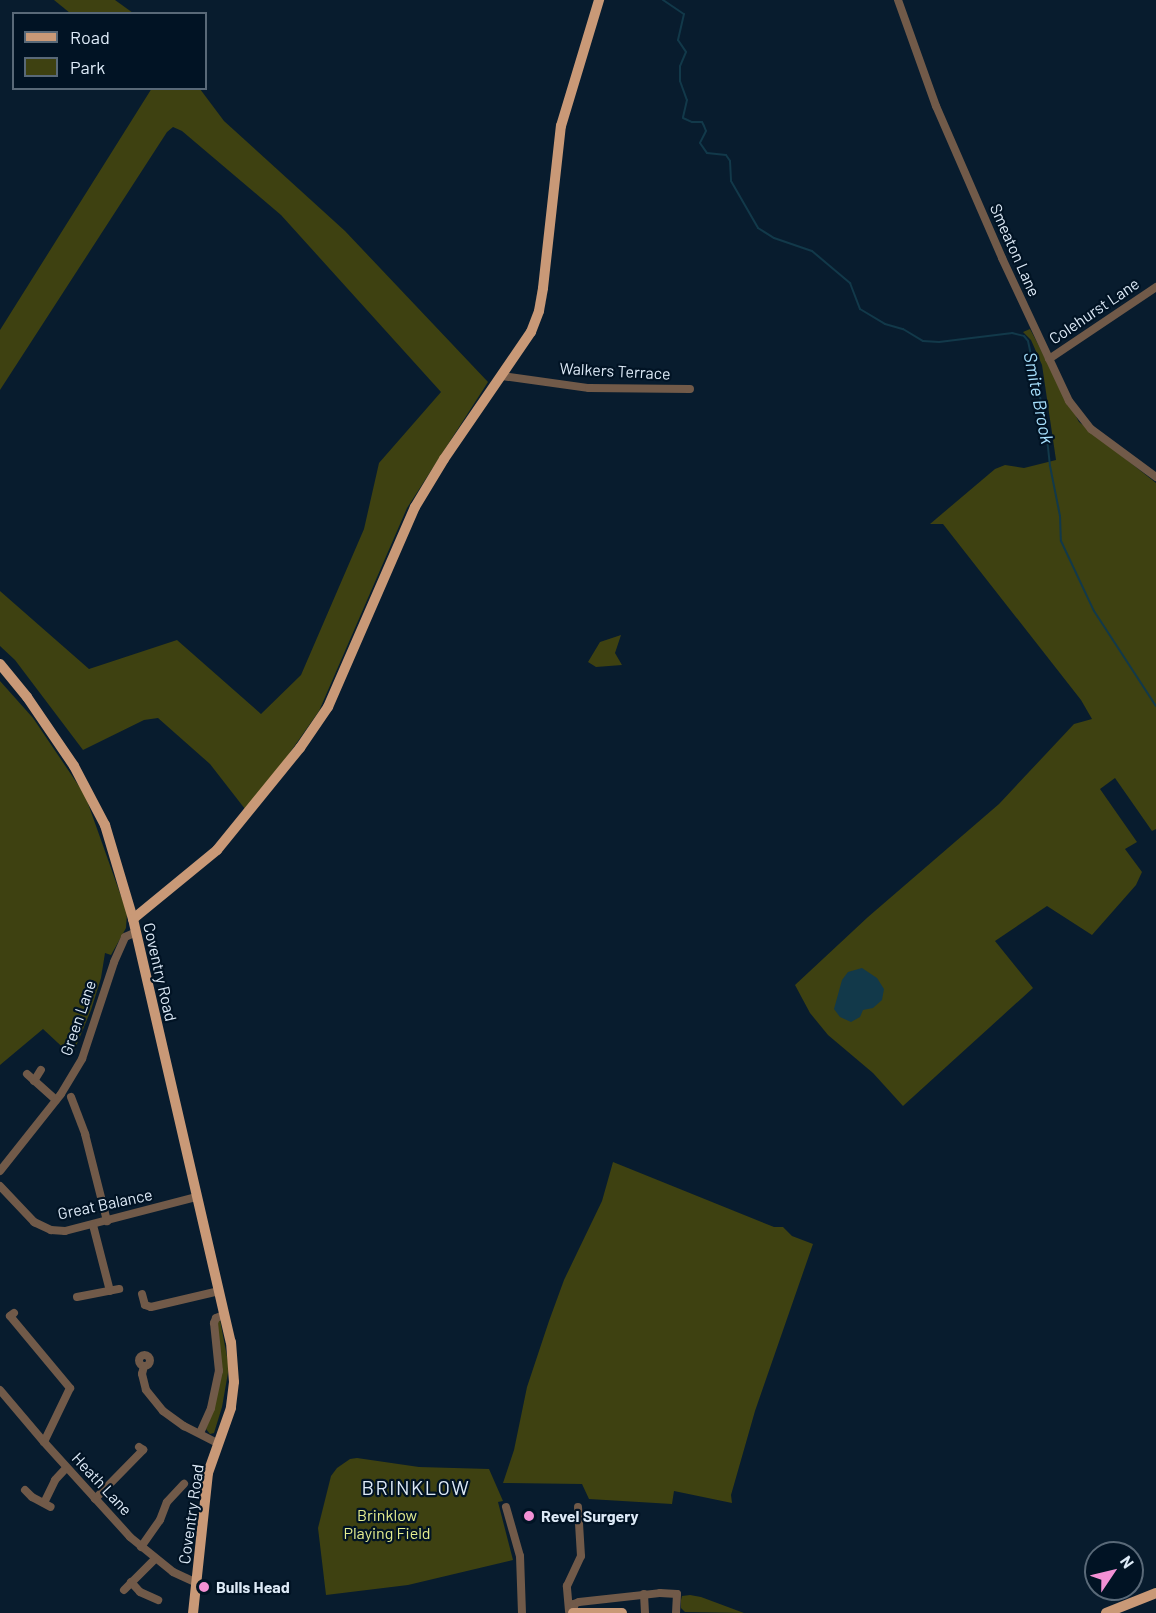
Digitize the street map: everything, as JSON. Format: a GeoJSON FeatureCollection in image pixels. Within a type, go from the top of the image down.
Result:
{"type":"FeatureCollection","features":[{"type":"Feature","properties":{"kind":"main road"},"geometry":{"type":"LineString","coordinates":[[133,919],[217,850],[306,740],[332,698],[415,507],[444,459],[531,332],[539,311],[561,126],[599,0]]}},
{"type":"Feature","properties":{"kind":"main road","name":"Coventry Road"},"geometry":{"type":"LineString","coordinates":[[0,664],[44,721],[97,804],[117,858],[133,919],[235,1368],[231,1408],[206,1488],[193,1613]]}},
{"type":"Feature","properties":{"kind":"main road"},"geometry":{"type":"LineString","coordinates":[[1106,1613],[1156,1593]]}},
{"type":"Feature","properties":{"kind":"main road"},"geometry":{"type":"LineString","coordinates":[[572,1613],[620,1613]]}},
{"type":"Feature","properties":{"kind":"street","name":"Smeaton Lane"},"geometry":{"type":"LineString","coordinates":[[898,0],[936,106],[1049,359],[1078,416],[1091,429],[1156,477]]}},
{"type":"Feature","properties":{"kind":"street","name":"Colehurst Lane"},"geometry":{"type":"LineString","coordinates":[[1049,359],[1156,287]]}},
{"type":"Feature","properties":{"kind":"street","name":"Walkers Terrace"},"geometry":{"type":"LineString","coordinates":[[502,376],[589,388],[690,389]]}},
{"type":"Feature","properties":{"kind":"street","name":"Green Lane"},"geometry":{"type":"LineString","coordinates":[[0,1170],[14,1156],[56,1100],[82,1059],[125,937],[136,932]]}},
{"type":"Feature","properties":{"kind":"street"},"geometry":{"type":"LineString","coordinates":[[41,1070],[30,1078],[56,1100]]}},
{"type":"Feature","properties":{"kind":"street"},"geometry":{"type":"LineString","coordinates":[[71,1097],[92,1156],[107,1221]]}},
{"type":"Feature","properties":{"kind":"street","name":"Great Balance"},"geometry":{"type":"LineString","coordinates":[[0,1186],[34,1222],[43,1227],[65,1231],[196,1197]]}},
{"type":"Feature","properties":{"kind":"street"},"geometry":{"type":"LineString","coordinates":[[77,1297],[114,1290],[93,1225]]}},
{"type":"Feature","properties":{"kind":"street"},"geometry":{"type":"LineString","coordinates":[[142,1294],[145,1305],[151,1307],[219,1291]]}},
{"type":"Feature","properties":{"kind":"street"},"geometry":{"type":"LineString","coordinates":[[14,1313],[10,1316],[70,1388],[44,1442]]}},
{"type":"Feature","properties":{"kind":"street"},"geometry":{"type":"LineString","coordinates":[[200,1433],[211,1408],[219,1371],[214,1323],[216,1318],[224,1315]]}},
{"type":"Feature","properties":{"kind":"street"},"geometry":{"type":"LineString","coordinates":[[144,1366],[142,1381],[149,1395],[171,1418],[219,1444]]}},
{"type":"Feature","properties":{"kind":"street","name":"Heath Lane"},"geometry":{"type":"LineString","coordinates":[[0,1390],[66,1468],[141,1547],[182,1577],[197,1583]]}},
{"type":"Feature","properties":{"kind":"street"},"geometry":{"type":"LineString","coordinates":[[95,1499],[143,1450],[140,1447]]}},
{"type":"Feature","properties":{"kind":"street"},"geometry":{"type":"LineString","coordinates":[[25,1490],[47,1505],[55,1480],[66,1468]]}},
{"type":"Feature","properties":{"kind":"street"},"geometry":{"type":"LineString","coordinates":[[141,1547],[160,1520],[167,1502],[184,1484]]}},
{"type":"Feature","properties":{"kind":"street"},"geometry":{"type":"LineString","coordinates":[[506,1506],[520,1556],[522,1613]]}},
{"type":"Feature","properties":{"kind":"street"},"geometry":{"type":"LineString","coordinates":[[572,1613],[567,1586],[581,1556],[578,1507]]}},
{"type":"Feature","properties":{"kind":"street"},"geometry":{"type":"LineString","coordinates":[[124,1590],[155,1558]]}},
{"type":"Feature","properties":{"kind":"street"},"geometry":{"type":"LineString","coordinates":[[131,1582],[140,1592],[158,1600]]}},
{"type":"Feature","properties":{"kind":"street"},"geometry":{"type":"LineString","coordinates":[[572,1613],[574,1604],[579,1602],[644,1594],[677,1594],[676,1613]]}},
{"type":"Feature","properties":{"kind":"street"},"geometry":{"type":"LineString","coordinates":[[644,1594],[645,1613]]}},
{"type":"Feature","properties":{"kind":"street"},"geometry":{"type":"LineString","coordinates":[[618,1597],[620,1613]]}},
{"type":"Feature","properties":{"kind":"green space"},"geometry":{"type":"Polygon","coordinates":[[[54,0],[115,0],[132,12],[69,12],[54,0]]]}},
{"type":"Feature","properties":{"kind":"green space"},"geometry":{"type":"Polygon","coordinates":[[[151,90],[201,90],[224,121],[345,231],[488,382],[407,508],[319,711],[272,778],[245,809],[210,764],[158,718],[144,720],[83,750],[15,660],[0,646],[0,591],[89,669],[177,640],[261,714],[301,675],[364,529],[379,463],[441,392],[281,215],[182,131],[173,127],[167,132],[0,390],[0,330],[151,90]]]}},
{"type":"Feature","properties":{"kind":"green space"},"geometry":{"type":"Polygon","coordinates":[[[1030,329],[1079,422],[1156,483],[1156,829],[1152,831],[1115,778],[1100,789],[1137,842],[1125,849],[1142,872],[1136,885],[1092,935],[1047,906],[995,941],[1033,988],[903,1106],[873,1073],[828,1035],[810,1013],[795,985],[868,917],[999,804],[1074,724],[1092,719],[1081,700],[943,524],[930,524],[995,469],[1005,465],[1024,468],[1056,460],[1042,365],[1031,340],[1023,332],[1030,329]]]}},
{"type":"Feature","properties":{"kind":"green space"},"geometry":{"type":"Polygon","coordinates":[[[621,635],[615,653],[622,665],[596,667],[588,662],[600,642],[621,635]]]}},
{"type":"Feature","properties":{"kind":"green space"},"geometry":{"type":"Polygon","coordinates":[[[0,681],[33,718],[85,795],[127,913],[126,928],[111,955],[105,953],[101,978],[91,1010],[72,1056],[43,1029],[0,1065],[0,681]]]}},
{"type":"Feature","properties":{"kind":"green space"},"geometry":{"type":"Polygon","coordinates":[[[613,1162],[774,1227],[783,1227],[792,1236],[813,1244],[755,1411],[731,1495],[732,1503],[674,1491],[672,1504],[589,1499],[582,1484],[503,1483],[514,1450],[527,1387],[549,1321],[564,1280],[602,1201],[613,1162]]]}},
{"type":"Feature","properties":{"kind":"green space"},"geometry":{"type":"Polygon","coordinates":[[[220,1320],[229,1367],[222,1407],[214,1433],[210,1434],[206,1429],[215,1405],[216,1325],[220,1320]]]}},
{"type":"Feature","properties":{"kind":"green space","name":"Brinklow Playing Field"},"geometry":{"type":"Polygon","coordinates":[[[350,1459],[419,1467],[489,1469],[503,1501],[498,1502],[513,1560],[408,1585],[326,1595],[318,1528],[331,1476],[337,1468],[350,1459]]]}},
{"type":"Feature","properties":{"kind":"green space"},"geometry":{"type":"Polygon","coordinates":[[[690,1595],[744,1613],[685,1612],[681,1608],[682,1596],[690,1595]]]}},
{"type":"Feature","properties":{"kind":"water"},"geometry":{"type":"Polygon","coordinates":[[[862,968],[877,978],[884,989],[882,1000],[873,1008],[863,1010],[860,1017],[851,1022],[840,1017],[834,1009],[842,980],[848,972],[862,968]]]}},
{"type":"Feature","properties":{"kind":"waterway","name":"Smite Brook"},"geometry":{"type":"LineString","coordinates":[[663,0],[684,14],[678,40],[686,52],[680,66],[680,81],[687,100],[683,118],[692,122],[702,122],[706,131],[700,143],[707,153],[726,155],[730,161],[731,181],[758,228],[774,238],[812,251],[850,283],[860,309],[885,324],[903,329],[923,341],[939,342],[1012,333],[1024,336],[1028,341],[1045,420],[1050,466],[1060,516],[1061,541],[1094,611],[1156,706]]}},
{"type":"Feature","properties":{"kind":"place","name":"Revel Surgery"},"geometry":{"type":"Point","coordinates":[529,1516]}},
{"type":"Feature","properties":{"kind":"place","name":"Bulls Head"},"geometry":{"type":"Point","coordinates":[204,1587]}},
{"type":"Feature","properties":{"kind":"district","name":"BRINKLOW"},"geometry":{"type":"Point","coordinates":[416,1487]}}]}
